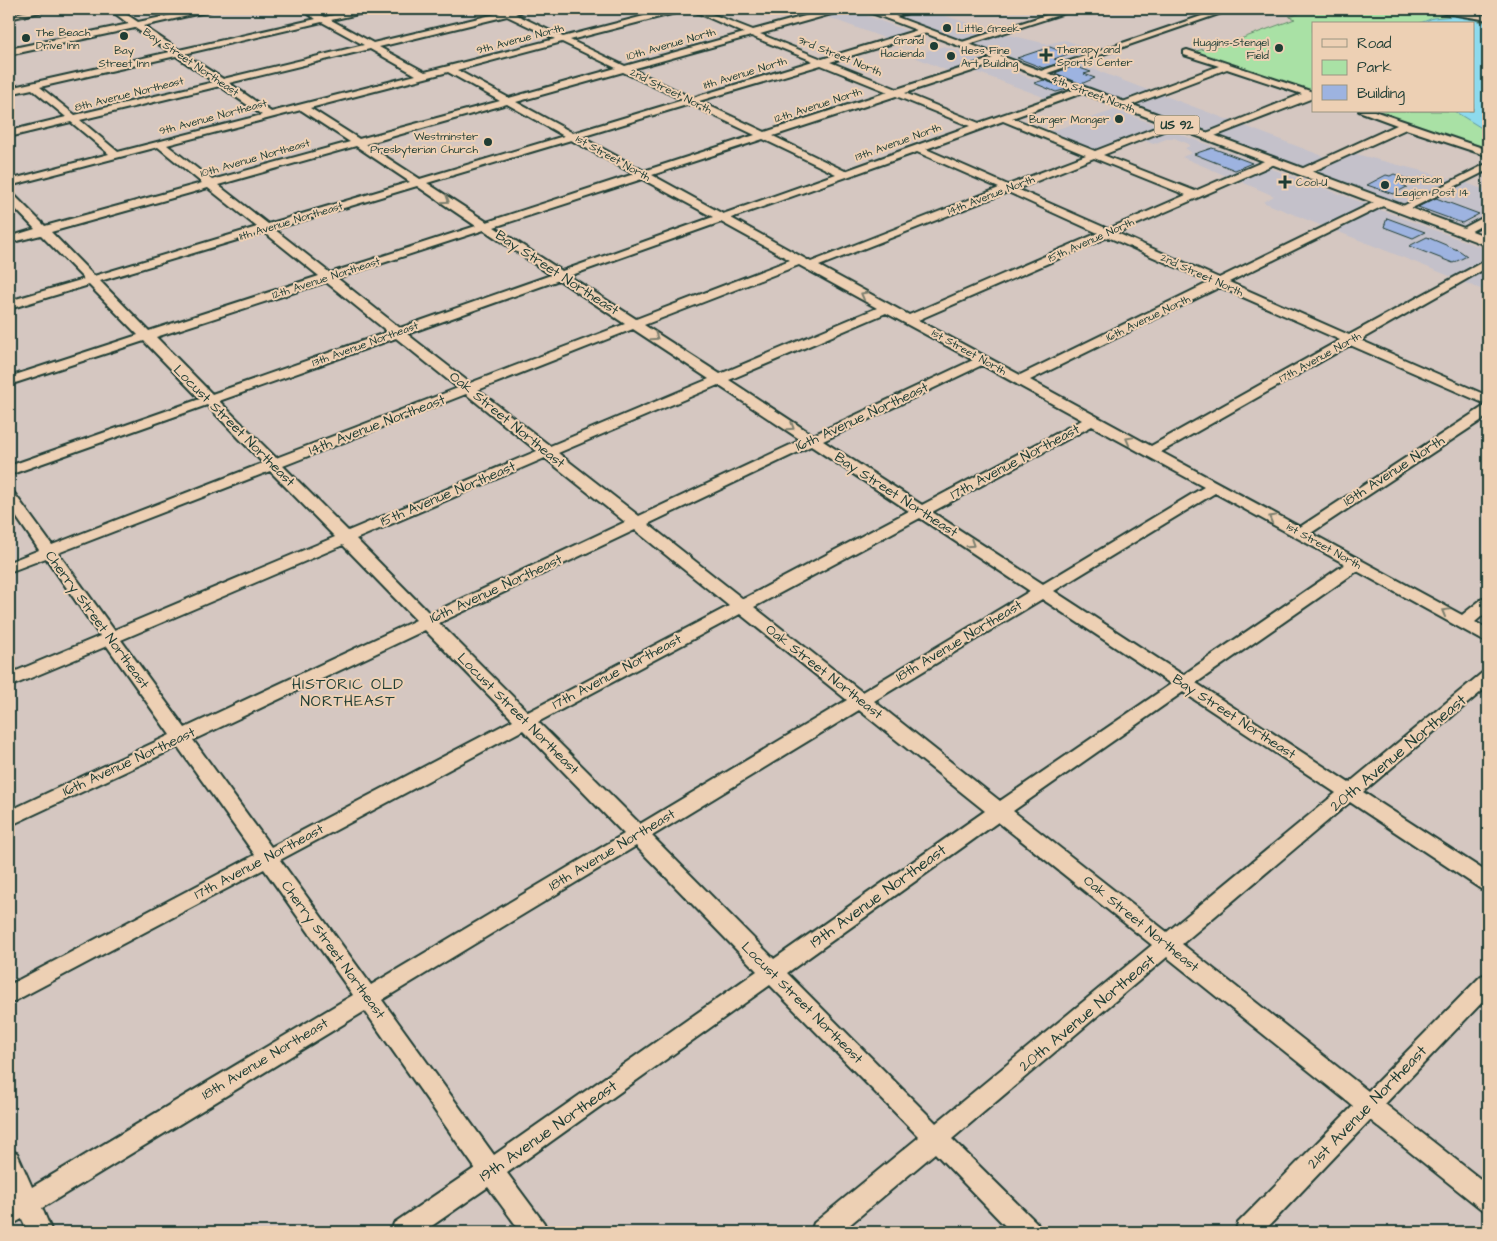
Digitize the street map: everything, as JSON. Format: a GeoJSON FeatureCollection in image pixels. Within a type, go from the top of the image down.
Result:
{"type":"FeatureCollection","features":[{"type":"Feature","properties":{"kind":"main road","name":"4th Street North"},"geometry":{"type":"LineString","coordinates":[[866,9],[1488,242]]}},
{"type":"Feature","properties":{"kind":"street"},"geometry":{"type":"LineString","coordinates":[[9,17],[49,9]]}},
{"type":"Feature","properties":{"kind":"street","name":"Bay Street Northeast"},"geometry":{"type":"LineString","coordinates":[[113,9],[269,116]]}},
{"type":"Feature","properties":{"kind":"street"},"geometry":{"type":"LineString","coordinates":[[9,52],[210,9]]}},
{"type":"Feature","properties":{"kind":"street"},"geometry":{"type":"LineString","coordinates":[[305,9],[423,76]]}},
{"type":"Feature","properties":{"kind":"street"},"geometry":{"type":"LineString","coordinates":[[9,91],[369,9]]}},
{"type":"Feature","properties":{"kind":"street","name":"8th Avenue Northeast"},"geometry":{"type":"LineString","coordinates":[[9,134],[371,46],[503,11],[525,9]]}},
{"type":"Feature","properties":{"kind":"street","name":"9th Avenue North"},"geometry":{"type":"LineString","coordinates":[[423,76],[680,9]]}},
{"type":"Feature","properties":{"kind":"street","name":"3rd Street North"},"geometry":{"type":"LineString","coordinates":[[694,9],[978,126]]}},
{"type":"Feature","properties":{"kind":"street","name":"10th Avenue North"},"geometry":{"type":"LineString","coordinates":[[508,101],[839,9]]}},
{"type":"Feature","properties":{"kind":"street"},"geometry":{"type":"LineString","coordinates":[[888,17],[916,9]]}},
{"type":"Feature","properties":{"kind":"street"},"geometry":{"type":"LineString","coordinates":[[960,44],[1073,9]]}},
{"type":"Feature","properties":{"kind":"street"},"geometry":{"type":"LineString","coordinates":[[1039,73],[1229,9]]}},
{"type":"Feature","properties":{"kind":"street"},"geometry":{"type":"LineString","coordinates":[[1433,9],[1457,10],[1488,18]]}},
{"type":"Feature","properties":{"kind":"street","name":"2nd Street North"},"geometry":{"type":"LineString","coordinates":[[503,11],[844,174]]}},
{"type":"Feature","properties":{"kind":"street","name":"11th Avenue North"},"geometry":{"type":"LineString","coordinates":[[573,136],[924,31]]}},
{"type":"Feature","properties":{"kind":"street"},"geometry":{"type":"LineString","coordinates":[[1187,53],[1312,94]]}},
{"type":"Feature","properties":{"kind":"street","name":"12th Avenue North"},"geometry":{"type":"LineString","coordinates":[[644,175],[1000,59]]}},
{"type":"Feature","properties":{"kind":"street"},"geometry":{"type":"LineString","coordinates":[[1123,105],[1228,66]]}},
{"type":"Feature","properties":{"kind":"street","name":"1st Street North"},"geometry":{"type":"LineString","coordinates":[[449,69],[1488,636]]}},
{"type":"Feature","properties":{"kind":"street","name":"9th Avenue Northeast"},"geometry":{"type":"LineString","coordinates":[[9,183],[423,76]]}},
{"type":"Feature","properties":{"kind":"street"},"geometry":{"type":"LineString","coordinates":[[34,86],[116,155]]}},
{"type":"Feature","properties":{"kind":"street","name":"13th Avenue North"},"geometry":{"type":"LineString","coordinates":[[722,218],[1082,90]]}},
{"type":"Feature","properties":{"kind":"street"},"geometry":{"type":"LineString","coordinates":[[1207,136],[1312,94]]}},
{"type":"Feature","properties":{"kind":"street","name":"10th Avenue Northeast"},"geometry":{"type":"LineString","coordinates":[[9,240],[508,101]]}},
{"type":"Feature","properties":{"kind":"street","name":"Bay Street Northeast"},"geometry":{"type":"LineString","coordinates":[[303,107],[1488,883]]}},
{"type":"Feature","properties":{"kind":"street"},"geometry":{"type":"LineString","coordinates":[[1367,112],[1488,153]]}},
{"type":"Feature","properties":{"kind":"street"},"geometry":{"type":"LineString","coordinates":[[1003,118],[1195,195]]}},
{"type":"Feature","properties":{"kind":"street","name":"14th Avenue North"},"geometry":{"type":"LineString","coordinates":[[805,263],[1007,189],[1173,124]]}},
{"type":"Feature","properties":{"kind":"street"},"geometry":{"type":"LineString","coordinates":[[1303,172],[1406,126]]}},
{"type":"Feature","properties":{"kind":"street","name":"11th Avenue Northeast"},"geometry":{"type":"LineString","coordinates":[[9,305],[573,136]]}},
{"type":"Feature","properties":{"kind":"street","name":"Oak Street Northeast"},"geometry":{"type":"LineString","coordinates":[[160,144],[1488,1200]]}},
{"type":"Feature","properties":{"kind":"street","name":"2nd Street North"},"geometry":{"type":"LineString","coordinates":[[916,148],[1488,401]]}},
{"type":"Feature","properties":{"kind":"street","name":"15th Avenue North"},"geometry":{"type":"LineString","coordinates":[[909,320],[1273,161]]}},
{"type":"Feature","properties":{"kind":"street"},"geometry":{"type":"LineString","coordinates":[[1402,209],[1488,166]]}},
{"type":"Feature","properties":{"kind":"street","name":"12th Avenue Northeast"},"geometry":{"type":"LineString","coordinates":[[9,382],[644,175]]}},
{"type":"Feature","properties":{"kind":"street","name":"Locust Street Northeast"},"geometry":{"type":"LineString","coordinates":[[9,196],[1028,1232]]}},
{"type":"Feature","properties":{"kind":"street","name":"16th Avenue North"},"geometry":{"type":"LineString","coordinates":[[1020,380],[1383,202]]}},
{"type":"Feature","properties":{"kind":"street","name":"13th Avenue Northeast"},"geometry":{"type":"LineString","coordinates":[[9,471],[722,218]]}},
{"type":"Feature","properties":{"kind":"street"},"geometry":{"type":"LineString","coordinates":[[1462,232],[1488,218]]}},
{"type":"Feature","properties":{"kind":"street","name":"17th Avenue North"},"geometry":{"type":"LineString","coordinates":[[1151,452],[1488,262]]}},
{"type":"Feature","properties":{"kind":"street","name":"14th Avenue Northeast"},"geometry":{"type":"LineString","coordinates":[[9,567],[635,324],[805,263]]}},
{"type":"Feature","properties":{"kind":"street","name":"15th Avenue Northeast"},"geometry":{"type":"LineString","coordinates":[[9,681],[887,308]]}},
{"type":"Feature","properties":{"kind":"street","name":"16th Avenue Northeast"},"geometry":{"type":"LineString","coordinates":[[9,819],[983,360]]}},
{"type":"Feature","properties":{"kind":"street","name":"18th Avenue North"},"geometry":{"type":"LineString","coordinates":[[1301,533],[1488,410]]}},
{"type":"Feature","properties":{"kind":"street","name":"17th Avenue Northeast"},"geometry":{"type":"LineString","coordinates":[[9,995],[1093,420]]}},
{"type":"Feature","properties":{"kind":"street","name":"18th Avenue Northeast"},"geometry":{"type":"LineString","coordinates":[[18,1208],[1215,487]]}},
{"type":"Feature","properties":{"kind":"street","name":"Cherry Street Northeast"},"geometry":{"type":"LineString","coordinates":[[9,496],[535,1232]]}},
{"type":"Feature","properties":{"kind":"street","name":"19th Avenue Northeast"},"geometry":{"type":"LineString","coordinates":[[402,1232],[491,1171],[998,811],[1356,564]]}},
{"type":"Feature","properties":{"kind":"street"},"geometry":{"type":"LineString","coordinates":[[1464,622],[1488,603]]}},
{"type":"Feature","properties":{"kind":"street","name":"20th Avenue Northeast"},"geometry":{"type":"LineString","coordinates":[[823,1232],[1488,677]]}},
{"type":"Feature","properties":{"kind":"street","name":"21st Avenue Northeast"},"geometry":{"type":"LineString","coordinates":[[1246,1232],[1488,982]]}},
{"type":"Feature","properties":{"kind":"street"},"geometry":{"type":"LineString","coordinates":[[9,1161],[18,1208],[40,1232]]}},
{"type":"Feature","properties":{"kind":"shaded area"},"geometry":{"type":"Polygon","coordinates":[[[845,9],[910,32],[887,39],[822,15],[845,9]]]}},
{"type":"Feature","properties":{"kind":"shaded area"},"geometry":{"type":"Polygon","coordinates":[[[922,9],[995,31],[960,42],[893,17],[922,9]]]}},
{"type":"Feature","properties":{"kind":"shaded area"},"geometry":{"type":"Polygon","coordinates":[[[1002,33],[1047,44],[1065,40],[1097,51],[1068,59],[1070,60],[1038,71],[966,44],[1002,33]]]}},
{"type":"Feature","properties":{"kind":"shaded area"},"geometry":{"type":"Polygon","coordinates":[[[944,46],[985,61],[948,71],[912,56],[944,46]]]}},
{"type":"Feature","properties":{"kind":"shaded area"},"geometry":{"type":"Polygon","coordinates":[[[1077,63],[1153,92],[1123,102],[1045,74],[1077,63]]]}},
{"type":"Feature","properties":{"kind":"shaded area"},"geometry":{"type":"Polygon","coordinates":[[[992,64],[1066,91],[1046,98],[971,70],[992,64]]]}},
{"type":"Feature","properties":{"kind":"shaded area"},"geometry":{"type":"Polygon","coordinates":[[[1160,94],[1234,122],[1208,133],[1130,105],[1160,94]]]}},
{"type":"Feature","properties":{"kind":"shaded area"},"geometry":{"type":"Polygon","coordinates":[[[1115,110],[1159,126],[1093,152],[1046,133],[1115,110]]]}},
{"type":"Feature","properties":{"kind":"shaded area"},"geometry":{"type":"Polygon","coordinates":[[[1242,125],[1328,158],[1304,168],[1215,136],[1242,125]]]}},
{"type":"Feature","properties":{"kind":"shaded area"},"geometry":{"type":"Polygon","coordinates":[[[1166,129],[1259,164],[1229,177],[1182,157],[1192,153],[1185,148],[1190,146],[1189,144],[1174,138],[1153,144],[1141,139],[1166,129]]]}},
{"type":"Feature","properties":{"kind":"shaded area"},"geometry":{"type":"Polygon","coordinates":[[[1352,153],[1453,179],[1403,204],[1312,171],[1352,153]]]}},
{"type":"Feature","properties":{"kind":"shaded area"},"geometry":{"type":"Polygon","coordinates":[[[1267,167],[1369,205],[1325,227],[1263,202],[1274,196],[1237,180],[1267,167]]]}},
{"type":"Feature","properties":{"kind":"shaded area"},"geometry":{"type":"Polygon","coordinates":[[[1463,182],[1488,191],[1488,214],[1464,227],[1412,208],[1463,182]]]}},
{"type":"Feature","properties":{"kind":"shaded area"},"geometry":{"type":"Polygon","coordinates":[[[1378,209],[1488,250],[1488,257],[1452,277],[1334,230],[1378,209]]]}},
{"type":"Feature","properties":{"kind":"shaded area"},"geometry":{"type":"Polygon","coordinates":[[[1488,267],[1488,292],[1463,282],[1488,267]]]}},
{"type":"Feature","properties":{"kind":"green space"},"geometry":{"type":"Polygon","coordinates":[[[1313,9],[1417,9],[1488,20],[1488,150],[1375,112],[1474,112],[1474,22],[1312,22],[1312,91],[1201,55],[1196,51],[1232,42],[1295,19],[1289,17],[1313,9]]]}},
{"type":"Feature","properties":{"kind":"water"},"geometry":{"type":"Polygon","coordinates":[[[1454,16],[1488,23],[1488,132],[1456,112],[1474,112],[1474,22],[1423,22],[1433,18],[1454,16]]]}},
{"type":"Feature","properties":{"kind":"building","name":"Therapy and Sports Center"},"geometry":{"type":"Polygon","coordinates":[[[1050,47],[1068,54],[1054,59],[1062,62],[1043,68],[1017,58],[1050,47]]]}},
{"type":"Feature","properties":{"kind":"building"},"geometry":{"type":"Polygon","coordinates":[[[1074,66],[1091,72],[1084,74],[1095,78],[1081,84],[1055,73],[1074,66]]]}},
{"type":"Feature","properties":{"kind":"building"},"geometry":{"type":"Polygon","coordinates":[[[1044,80],[1067,89],[1056,92],[1034,83],[1044,80]]]}},
{"type":"Feature","properties":{"kind":"building"},"geometry":{"type":"Polygon","coordinates":[[[1212,148],[1252,163],[1235,170],[1194,154],[1212,148]]]}},
{"type":"Feature","properties":{"kind":"building","name":"American Legion Post 14"},"geometry":{"type":"Polygon","coordinates":[[[1394,174],[1412,181],[1402,185],[1407,187],[1393,194],[1367,185],[1386,175],[1394,174]]]}},
{"type":"Feature","properties":{"kind":"building"},"geometry":{"type":"Polygon","coordinates":[[[1436,198],[1479,214],[1462,223],[1418,207],[1436,198]]]}},
{"type":"Feature","properties":{"kind":"building"},"geometry":{"type":"Polygon","coordinates":[[[1387,218],[1425,232],[1413,238],[1384,227],[1387,218]]]}},
{"type":"Feature","properties":{"kind":"building"},"geometry":{"type":"Polygon","coordinates":[[[1427,237],[1460,251],[1467,256],[1453,263],[1409,246],[1427,237]]]}},
{"type":"Feature","properties":{"kind":"place","name":"Little Greek"},"geometry":{"type":"Point","coordinates":[947,28]}},
{"type":"Feature","properties":{"kind":"place","name":"Bay Street Inn"},"geometry":{"type":"Point","coordinates":[124,36]}},
{"type":"Feature","properties":{"kind":"place","name":"The Beach Drive Inn"},"geometry":{"type":"Point","coordinates":[26,38]}},
{"type":"Feature","properties":{"kind":"place","name":"Grand Hacienda"},"geometry":{"type":"Point","coordinates":[934,46]}},
{"type":"Feature","properties":{"kind":"place","name":"Huggins-Stengel Field"},"geometry":{"type":"Point","coordinates":[1279,48]}},
{"type":"Feature","properties":{"kind":"place","name":"Therapy and Sports Center"},"geometry":{"type":"Point","coordinates":[1046,55]}},
{"type":"Feature","properties":{"kind":"place","name":"Hess Fine Art Building"},"geometry":{"type":"Point","coordinates":[951,56]}},
{"type":"Feature","properties":{"kind":"place","name":"Burger Monger"},"geometry":{"type":"Point","coordinates":[1119,119]}},
{"type":"Feature","properties":{"kind":"place","name":"Westminster Presbyterian Church"},"geometry":{"type":"Point","coordinates":[488,142]}},
{"type":"Feature","properties":{"kind":"place","name":"Cool-U"},"geometry":{"type":"Point","coordinates":[1285,182]}},
{"type":"Feature","properties":{"kind":"place","name":"American Legion Post 14"},"geometry":{"type":"Point","coordinates":[1385,185]}},
{"type":"Feature","properties":{"kind":"district","name":"HISTORIC OLD NORTHEAST"},"geometry":{"type":"Point","coordinates":[348,692]}}]}
